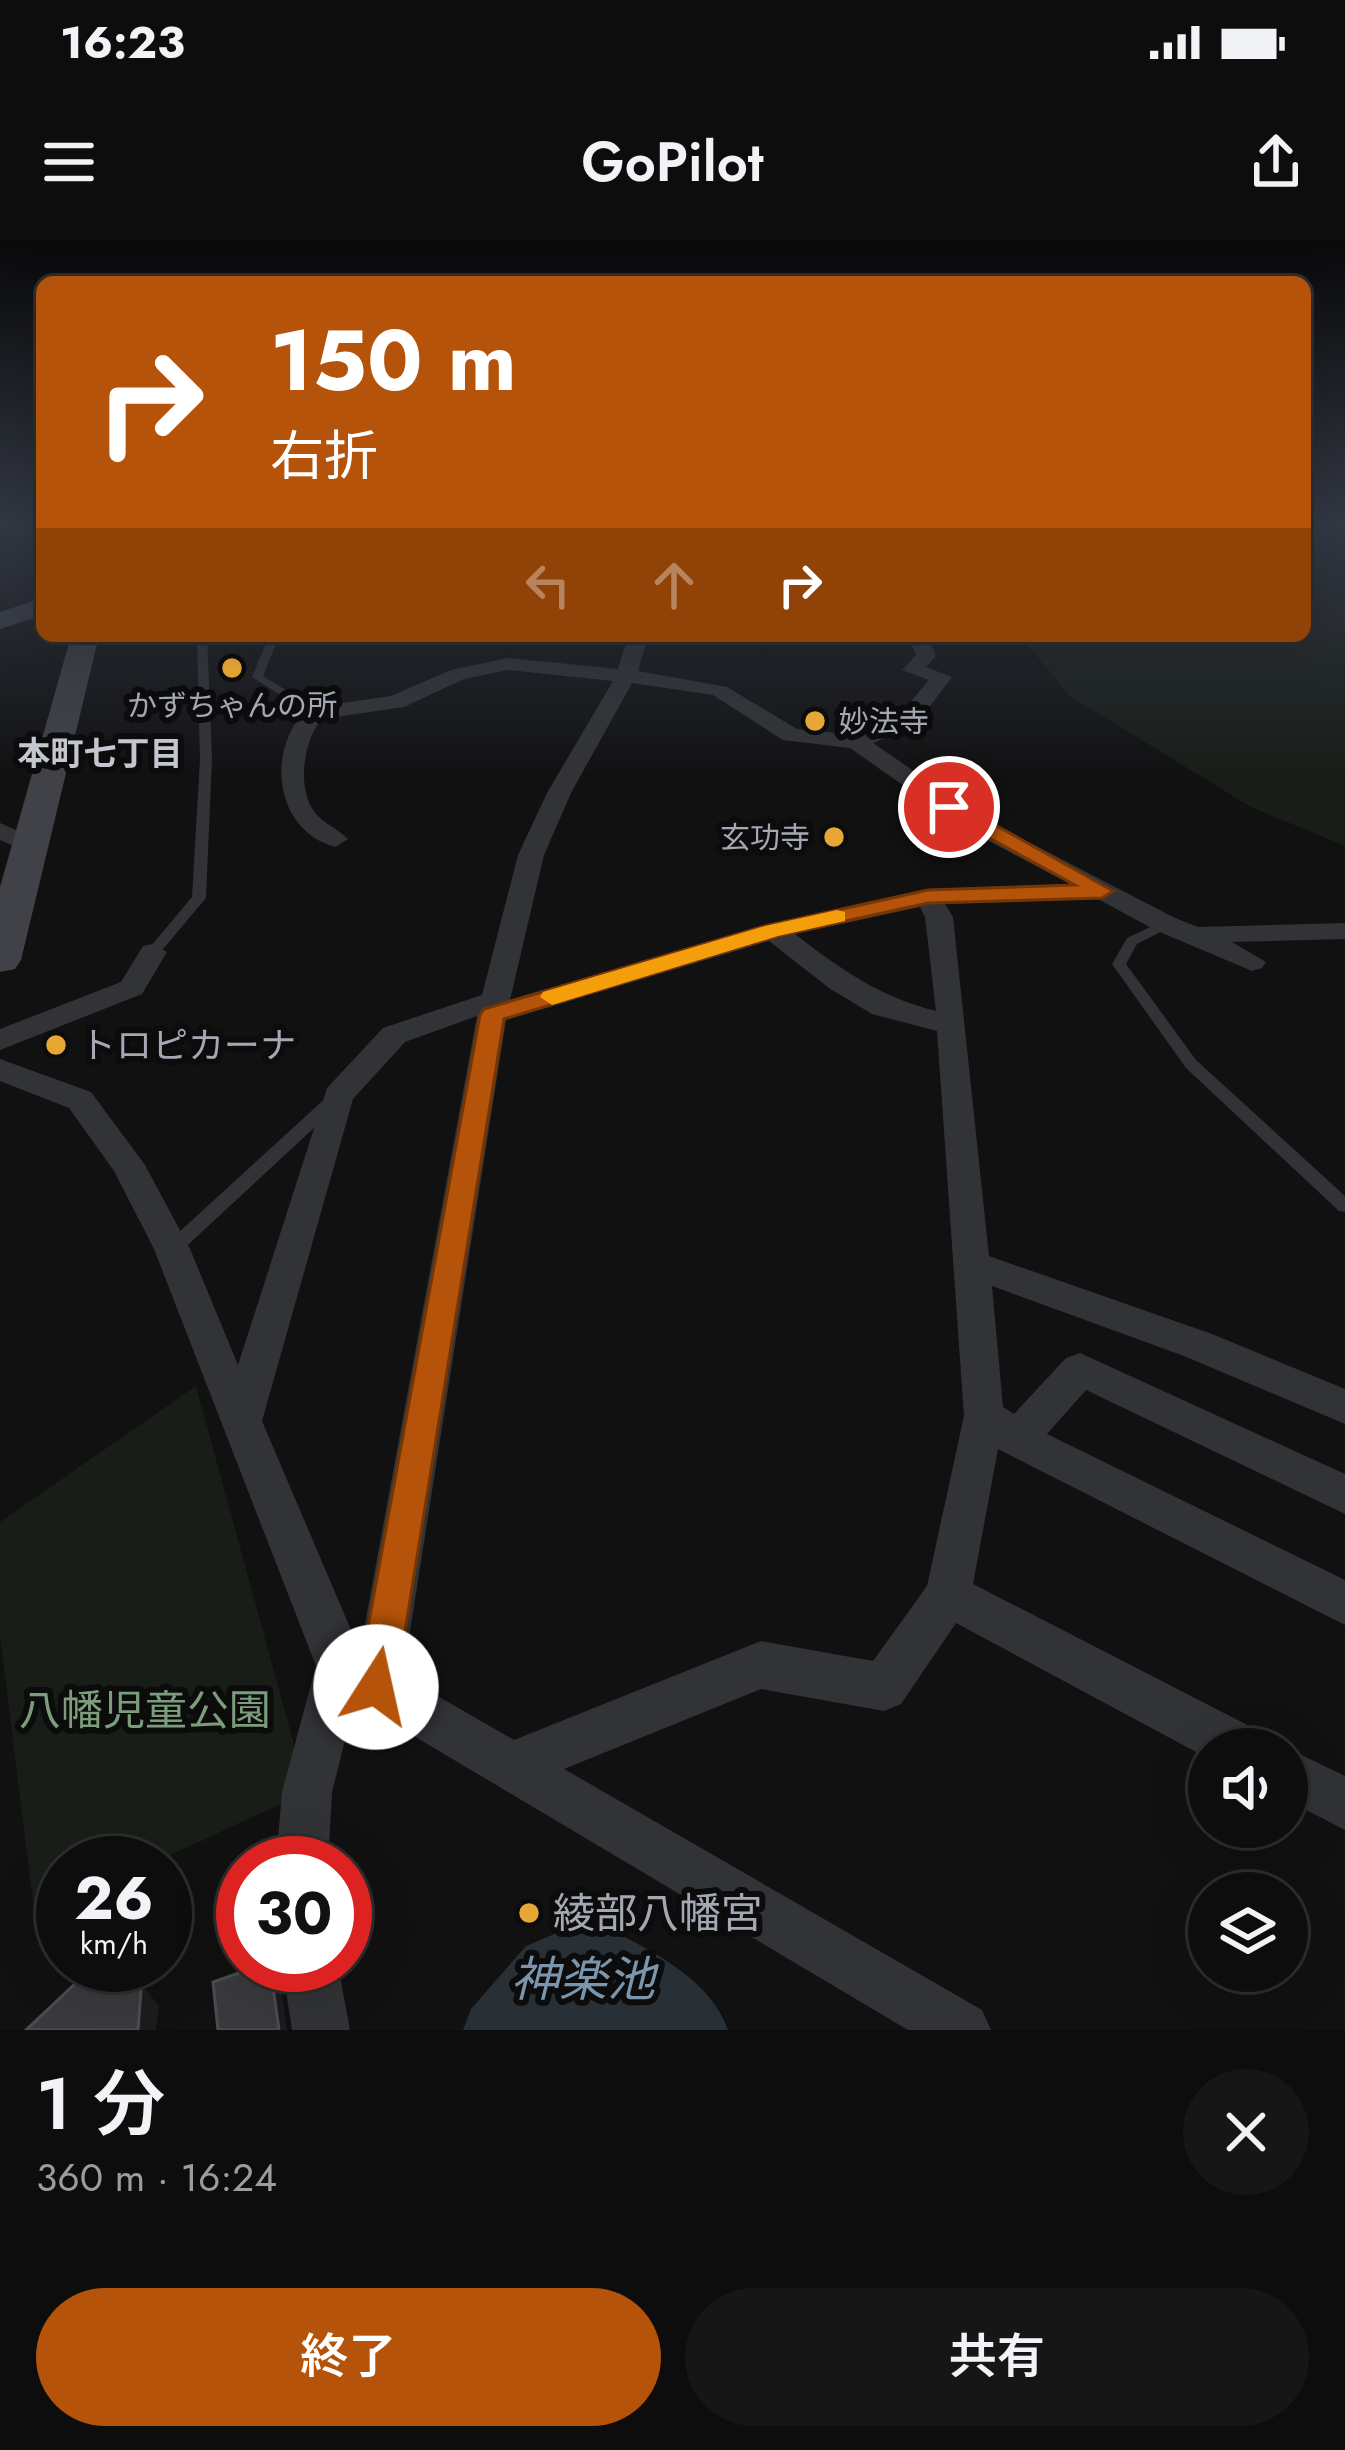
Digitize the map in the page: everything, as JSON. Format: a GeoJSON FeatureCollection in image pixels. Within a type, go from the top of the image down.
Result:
{"type":"FeatureCollection","features":[{"type":"Feature","properties":{"kind":"street"},"geometry":{"type":"LineString","coordinates":[[0,959],[16,838],[83,642]]}},
{"type":"Feature","properties":{"kind":"street"},"geometry":{"type":"LineString","coordinates":[[304,1836],[308,1792],[358,1676],[494,1007],[531,855],[559,793],[626,676],[636,642]]}},
{"type":"Feature","properties":{"kind":"street"},"geometry":{"type":"LineString","coordinates":[[335,839],[317,829],[296,803],[290,777],[305,721],[316,712],[395,702],[488,665],[626,676],[720,691],[791,735],[856,742],[906,722],[942,676],[911,670],[926,656],[920,642]]}},
{"type":"Feature","properties":{"kind":"street"},"geometry":{"type":"LineString","coordinates":[[856,742],[974,823],[1166,924],[1252,962]]}},
{"type":"Feature","properties":{"kind":"street"},"geometry":{"type":"LineString","coordinates":[[240,1425],[338,1096],[394,1035],[773,931],[928,897],[1102,891]]}},
{"type":"Feature","properties":{"kind":"street"},"geometry":{"type":"LineString","coordinates":[[511,1766],[761,1666],[884,1687],[948,1595],[1000,1428],[971,1264],[939,917],[928,897]]}},
{"type":"Feature","properties":{"kind":"street"},"geometry":{"type":"LineString","coordinates":[[773,931],[839,982],[882,1006],[952,1025]]}},
{"type":"Feature","properties":{"kind":"street"},"geometry":{"type":"LineString","coordinates":[[1195,935],[1345,932]]}},
{"type":"Feature","properties":{"kind":"street"},"geometry":{"type":"LineString","coordinates":[[0,1040],[132,988],[153,952]]}},
{"type":"Feature","properties":{"kind":"street"},"geometry":{"type":"LineString","coordinates":[[0,1069],[80,1100],[128,1165],[172,1249],[240,1425],[358,1676],[962,2030]]}},
{"type":"Feature","properties":{"kind":"street"},"geometry":{"type":"LineString","coordinates":[[971,1264],[1198,1345],[1345,1407]]}},
{"type":"Feature","properties":{"kind":"street"},"geometry":{"type":"LineString","coordinates":[[1000,1428],[1080,1369],[1345,1495]]}},
{"type":"Feature","properties":{"kind":"street"},"geometry":{"type":"LineString","coordinates":[[1000,1428],[1345,1603]]}},
{"type":"Feature","properties":{"kind":"street"},"geometry":{"type":"LineString","coordinates":[[948,1595],[1201,1728]]}},
{"type":"Feature","properties":{"kind":"street"},"geometry":{"type":"LineString","coordinates":[[1308,1784],[1345,1804]]}},
{"type":"Feature","properties":{"kind":"street"},"geometry":{"type":"LineString","coordinates":[[315,1992],[321,2030]]}},
{"type":"Feature","properties":{"kind":"lane"},"geometry":{"type":"LineString","coordinates":[[153,952],[199,898],[206,759],[202,642]]}},
{"type":"Feature","properties":{"kind":"lane"},"geometry":{"type":"LineString","coordinates":[[272,642],[257,677],[316,712]]}},
{"type":"Feature","properties":{"kind":"lane"},"geometry":{"type":"LineString","coordinates":[[1166,924],[1132,941],[1119,964],[1191,1064],[1345,1206]]}},
{"type":"Feature","properties":{"kind":"lane"},"geometry":{"type":"LineString","coordinates":[[172,1249],[338,1096]]}},
{"type":"Feature","properties":{"kind":"green space"},"geometry":{"type":"Polygon","coordinates":[[[1311,610],[1345,610],[1345,846],[1251,807],[1070,696],[1025,642],[1311,642],[1311,610]]]}},
{"type":"Feature","properties":{"kind":"green space","name":"八幡児童公園"},"geometry":{"type":"Polygon","coordinates":[[[196,1386],[307,1792],[192,1845],[192,1836],[36,1836],[35,1918],[0,1636],[0,1522],[196,1386]]]}},
{"type":"Feature","properties":{"kind":"water","name":"神楽池"},"geometry":{"type":"Polygon","coordinates":[[[590,1919],[689,1977],[719,2010],[728,2030],[463,2030],[471,2009],[526,1946],[590,1919]]]}},
{"type":"Feature","properties":{"kind":"building"},"geometry":{"type":"Polygon","coordinates":[[[213,1982],[216,1992],[274,1992],[279,2030],[218,2030],[213,1982]]]}},
{"type":"Feature","properties":{"kind":"building"},"geometry":{"type":"Polygon","coordinates":[[[66,1992],[141,1992],[138,2030],[26,2030],[66,1992]]]}},
{"type":"Feature","properties":{"kind":"slow traffic"},"geometry":{"type":"LineString","coordinates":[[552,997],[773,931],[837,917]]}},
{"type":"Feature","properties":{"kind":"place","name":"かずちゃんの所"},"geometry":{"type":"Point","coordinates":[232,668]}},
{"type":"Feature","properties":{"kind":"place","name":"妙法寺"},"geometry":{"type":"Point","coordinates":[815,721]}},
{"type":"Feature","properties":{"kind":"place","name":"玄功寺"},"geometry":{"type":"Point","coordinates":[834,837]}},
{"type":"Feature","properties":{"kind":"place","name":"トロピカーナ"},"geometry":{"type":"Point","coordinates":[56,1045]}},
{"type":"Feature","properties":{"kind":"place","name":"綾部八幡宮"},"geometry":{"type":"Point","coordinates":[529,1913]}},
{"type":"Feature","properties":{"kind":"district","name":"本町七丁目"},"geometry":{"type":"Point","coordinates":[100,753]}},
{"type":"Feature","properties":{"kind":"route"},"geometry":{"type":"LineString","coordinates":[[376,1687],[492,1015],[773,931],[928,897],[1102,891],[949,807]]}}]}
